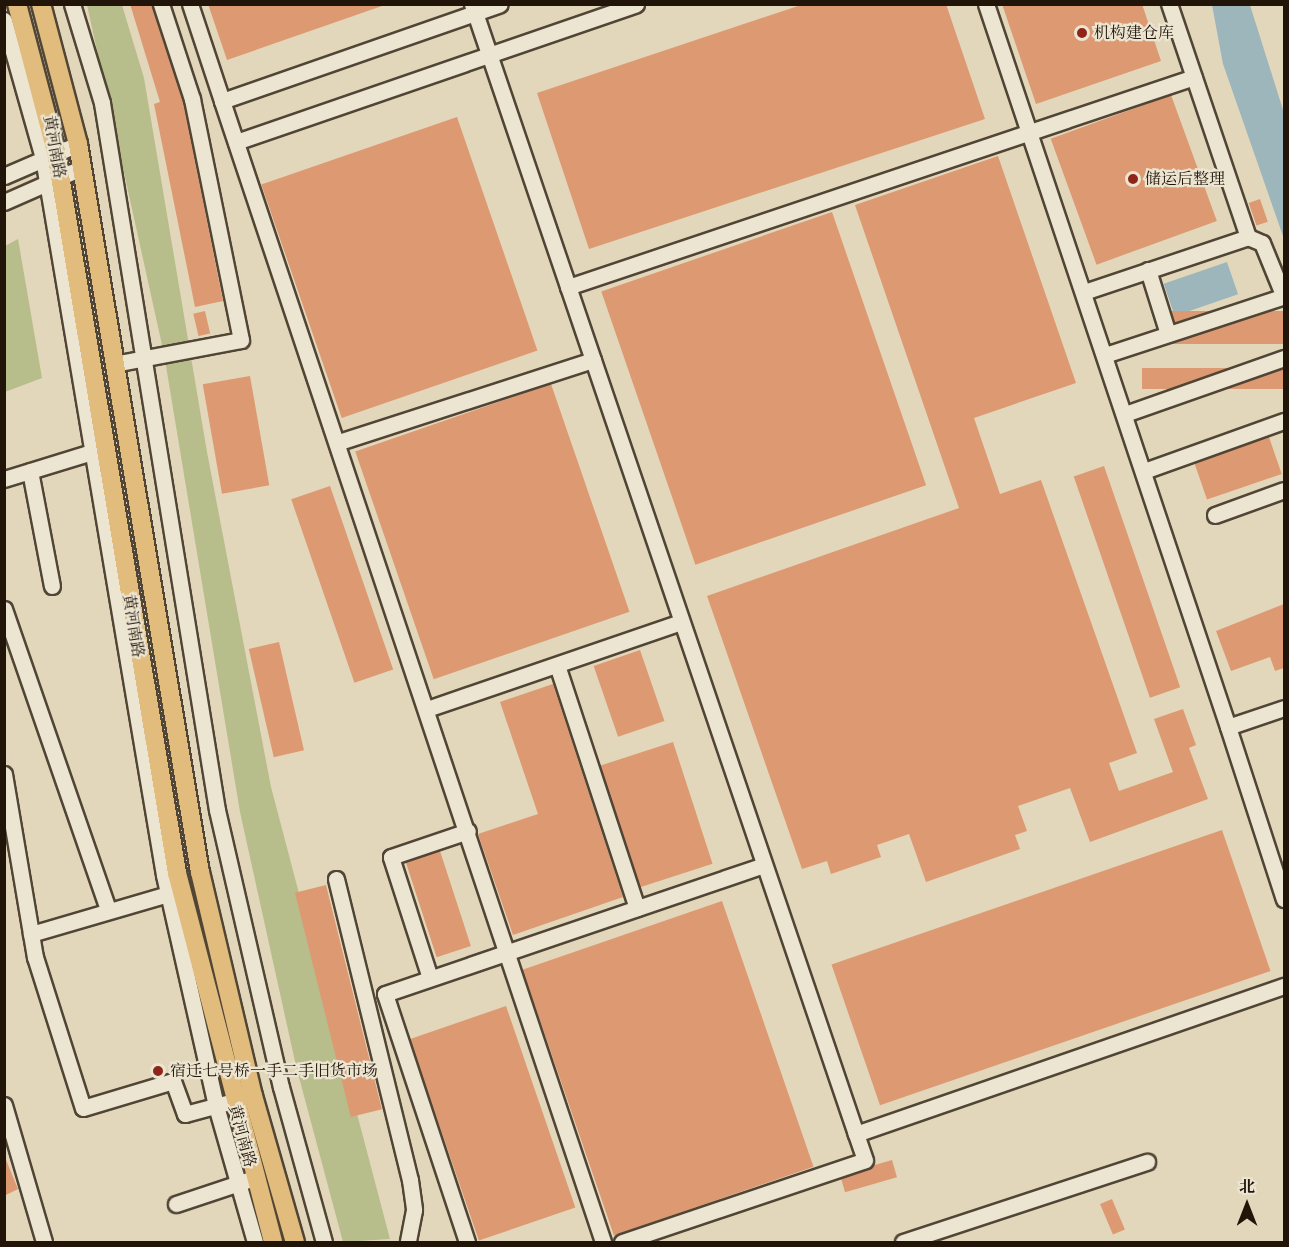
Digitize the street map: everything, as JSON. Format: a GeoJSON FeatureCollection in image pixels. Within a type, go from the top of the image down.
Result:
{"type":"FeatureCollection","features":[{"type":"Feature","properties":{"kind":"main road","name":"黄河南路"},"geometry":{"type":"LineString","coordinates":[[17,4],[10,29],[50,155],[96,450],[174,892],[224,1104],[246,1181],[273,1242]]}},
{"type":"Feature","properties":{"kind":"main road","name":"黄河南路"},"geometry":{"type":"LineString","coordinates":[[41,4],[78,144],[200,872],[253,1096],[295,1242]]}},
{"type":"Feature","properties":{"kind":"street"},"geometry":{"type":"LineString","coordinates":[[72,4],[102,103],[217,810],[281,1088],[324,1242]]}},
{"type":"Feature","properties":{"kind":"street"},"geometry":{"type":"LineString","coordinates":[[114,364],[241,340],[192,99],[161,4]]}},
{"type":"Feature","properties":{"kind":"street"},"geometry":{"type":"LineString","coordinates":[[190,4],[509,951],[603,1242]]}},
{"type":"Feature","properties":{"kind":"street"},"geometry":{"type":"LineString","coordinates":[[222,101],[474,9],[500,4]]}},
{"type":"Feature","properties":{"kind":"street"},"geometry":{"type":"LineString","coordinates":[[236,142],[636,4]]}},
{"type":"Feature","properties":{"kind":"street"},"geometry":{"type":"LineString","coordinates":[[986,4],[1144,471],[1284,900]]}},
{"type":"Feature","properties":{"kind":"street"},"geometry":{"type":"LineString","coordinates":[[1169,4],[1248,237]]}},
{"type":"Feature","properties":{"kind":"street"},"geometry":{"type":"LineString","coordinates":[[474,9],[762,866],[865,1160],[622,1242]]}},
{"type":"Feature","properties":{"kind":"street"},"geometry":{"type":"LineString","coordinates":[[568,287],[1194,77]]}},
{"type":"Feature","properties":{"kind":"street"},"geometry":{"type":"LineString","coordinates":[[4,176],[78,144]]}},
{"type":"Feature","properties":{"kind":"street"},"geometry":{"type":"LineString","coordinates":[[4,202],[81,168]]}},
{"type":"Feature","properties":{"kind":"street"},"geometry":{"type":"LineString","coordinates":[[1084,292],[1248,237],[1262,243],[1284,296],[1105,355]]}},
{"type":"Feature","properties":{"kind":"street"},"geometry":{"type":"LineString","coordinates":[[1148,270],[1168,334]]}},
{"type":"Feature","properties":{"kind":"street"},"geometry":{"type":"LineString","coordinates":[[1125,414],[1284,358]]}},
{"type":"Feature","properties":{"kind":"street"},"geometry":{"type":"LineString","coordinates":[[339,442],[593,360]]}},
{"type":"Feature","properties":{"kind":"street"},"geometry":{"type":"LineString","coordinates":[[1144,471],[1284,421]]}},
{"type":"Feature","properties":{"kind":"street"},"geometry":{"type":"LineString","coordinates":[[4,479],[96,450]]}},
{"type":"Feature","properties":{"kind":"street"},"geometry":{"type":"LineString","coordinates":[[30,471],[52,586]]}},
{"type":"Feature","properties":{"kind":"street"},"geometry":{"type":"LineString","coordinates":[[1215,514],[1284,490]]}},
{"type":"Feature","properties":{"kind":"street"},"geometry":{"type":"LineString","coordinates":[[5,614],[108,909]]}},
{"type":"Feature","properties":{"kind":"street"},"geometry":{"type":"LineString","coordinates":[[427,709],[681,622]]}},
{"type":"Feature","properties":{"kind":"street"},"geometry":{"type":"LineString","coordinates":[[557,665],[637,908]]}},
{"type":"Feature","properties":{"kind":"street"},"geometry":{"type":"LineString","coordinates":[[1228,727],[1284,708]]}},
{"type":"Feature","properties":{"kind":"street"},"geometry":{"type":"LineString","coordinates":[[4,774],[31,934],[55,1030],[84,1108],[172,1081],[185,1114],[224,1104]]}},
{"type":"Feature","properties":{"kind":"street"},"geometry":{"type":"LineString","coordinates":[[430,978],[391,857],[468,831]]}},
{"type":"Feature","properties":{"kind":"street"},"geometry":{"type":"LineString","coordinates":[[467,1242],[385,994],[762,866]]}},
{"type":"Feature","properties":{"kind":"street"},"geometry":{"type":"LineString","coordinates":[[336,879],[410,1180],[414,1210],[408,1242]]}},
{"type":"Feature","properties":{"kind":"street"},"geometry":{"type":"LineString","coordinates":[[31,934],[108,909],[174,892]]}},
{"type":"Feature","properties":{"kind":"street"},"geometry":{"type":"LineString","coordinates":[[856,1134],[1284,986]]}},
{"type":"Feature","properties":{"kind":"street"},"geometry":{"type":"LineString","coordinates":[[4,1105],[44,1242]]}},
{"type":"Feature","properties":{"kind":"street"},"geometry":{"type":"LineString","coordinates":[[903,1242],[1147,1162]]}},
{"type":"Feature","properties":{"kind":"street"},"geometry":{"type":"LineString","coordinates":[[176,1204],[246,1181],[255,1242]]}},
{"type":"Feature","properties":{"kind":"green space"},"geometry":{"type":"Polygon","coordinates":[[[87,5],[122,5],[144,78],[207,452],[271,787],[390,1239],[343,1242],[296,1066],[240,812],[164,354],[87,5]]]}},
{"type":"Feature","properties":{"kind":"green space"},"geometry":{"type":"Polygon","coordinates":[[[18,239],[42,378],[5,392],[5,246],[18,239]]]}},
{"type":"Feature","properties":{"kind":"water"},"geometry":{"type":"Polygon","coordinates":[[[1212,5],[1250,5],[1284,113],[1284,239],[1223,64],[1212,5]]]}},
{"type":"Feature","properties":{"kind":"water"},"geometry":{"type":"Polygon","coordinates":[[[1227,262],[1238,294],[1175,316],[1164,284],[1227,262]]]}},
{"type":"Feature","properties":{"kind":"building"},"geometry":{"type":"Polygon","coordinates":[[[130,4],[152,4],[183,101],[223,301],[195,307],[154,104],[160,102],[130,4]]]}},
{"type":"Feature","properties":{"kind":"building"},"geometry":{"type":"Polygon","coordinates":[[[208,4],[382,4],[382,6],[227,60],[208,4]]]}},
{"type":"Feature","properties":{"kind":"building"},"geometry":{"type":"Polygon","coordinates":[[[804,4],[946,4],[985,119],[589,249],[537,93],[804,4]]]}},
{"type":"Feature","properties":{"kind":"building","name":"机构建仓库"},"geometry":{"type":"Polygon","coordinates":[[[1002,4],[1142,4],[1161,61],[1036,104],[1002,4]]]}},
{"type":"Feature","properties":{"kind":"building","name":"储运后整理"},"geometry":{"type":"Polygon","coordinates":[[[1171,95],[1217,221],[1097,265],[1051,139],[1171,95]]]}},
{"type":"Feature","properties":{"kind":"building"},"geometry":{"type":"Polygon","coordinates":[[[457,117],[537,351],[342,418],[261,184],[457,117]]]}},
{"type":"Feature","properties":{"kind":"building"},"geometry":{"type":"Polygon","coordinates":[[[998,156],[1076,383],[974,418],[1000,494],[1041,480],[1137,753],[1109,763],[1119,791],[1173,772],[1154,719],[1183,709],[1196,745],[1189,748],[1208,799],[1090,842],[1070,788],[1018,806],[1027,831],[1015,835],[1020,849],[926,882],[909,834],[877,845],[881,857],[831,874],[827,861],[802,869],[707,596],[959,508],[855,205],[998,156]]]}},
{"type":"Feature","properties":{"kind":"building"},"geometry":{"type":"Polygon","coordinates":[[[1260,199],[1268,222],[1256,226],[1249,203],[1260,199]]]}},
{"type":"Feature","properties":{"kind":"building"},"geometry":{"type":"Polygon","coordinates":[[[832,212],[926,485],[695,565],[601,291],[832,212]]]}},
{"type":"Feature","properties":{"kind":"building"},"geometry":{"type":"Polygon","coordinates":[[[205,311],[210,333],[198,336],[193,314],[205,311]]]}},
{"type":"Feature","properties":{"kind":"building"},"geometry":{"type":"Polygon","coordinates":[[[1160,311],[1284,311],[1284,344],[1160,344],[1160,311]]]}},
{"type":"Feature","properties":{"kind":"building"},"geometry":{"type":"Polygon","coordinates":[[[1142,368],[1284,368],[1284,389],[1142,389],[1142,368]]]}},
{"type":"Feature","properties":{"kind":"building"},"geometry":{"type":"Polygon","coordinates":[[[250,376],[269,485],[222,494],[203,384],[250,376]]]}},
{"type":"Feature","properties":{"kind":"building"},"geometry":{"type":"Polygon","coordinates":[[[551,384],[629,612],[434,679],[355,451],[551,384]]]}},
{"type":"Feature","properties":{"kind":"building"},"geometry":{"type":"Polygon","coordinates":[[[1269,437],[1282,474],[1207,500],[1194,463],[1269,437]]]}},
{"type":"Feature","properties":{"kind":"building"},"geometry":{"type":"Polygon","coordinates":[[[1104,466],[1180,687],[1150,698],[1074,476],[1104,466]]]}},
{"type":"Feature","properties":{"kind":"building"},"geometry":{"type":"Polygon","coordinates":[[[330,486],[393,669],[354,683],[291,499],[330,486]]]}},
{"type":"Feature","properties":{"kind":"building"},"geometry":{"type":"Polygon","coordinates":[[[1284,604],[1284,668],[1275,671],[1270,657],[1231,671],[1216,631],[1284,604]]]}},
{"type":"Feature","properties":{"kind":"building"},"geometry":{"type":"Polygon","coordinates":[[[279,642],[304,750],[274,757],[249,649],[279,642]]]}},
{"type":"Feature","properties":{"kind":"building"},"geometry":{"type":"Polygon","coordinates":[[[640,650],[664,721],[618,737],[594,666],[640,650]]]}},
{"type":"Feature","properties":{"kind":"building"},"geometry":{"type":"Polygon","coordinates":[[[553,684],[623,897],[513,935],[478,834],[538,814],[500,702],[553,684]]]}},
{"type":"Feature","properties":{"kind":"building"},"geometry":{"type":"Polygon","coordinates":[[[673,742],[713,864],[639,888],[600,766],[673,742]]]}},
{"type":"Feature","properties":{"kind":"building"},"geometry":{"type":"Polygon","coordinates":[[[1222,830],[1271,971],[880,1105],[832,964],[1222,830]]]}},
{"type":"Feature","properties":{"kind":"building"},"geometry":{"type":"Polygon","coordinates":[[[440,851],[471,946],[437,957],[406,862],[440,851]]]}},
{"type":"Feature","properties":{"kind":"building"},"geometry":{"type":"Polygon","coordinates":[[[326,885],[382,1109],[351,1117],[295,893],[326,885]]]}},
{"type":"Feature","properties":{"kind":"building"},"geometry":{"type":"Polygon","coordinates":[[[722,901],[813,1167],[614,1235],[522,970],[722,901]]]}},
{"type":"Feature","properties":{"kind":"building"},"geometry":{"type":"Polygon","coordinates":[[[506,1006],[575,1207],[479,1241],[410,1039],[506,1006]]]}},
{"type":"Feature","properties":{"kind":"building"},"geometry":{"type":"Polygon","coordinates":[[[4,1155],[18,1189],[4,1196],[4,1155]]]}},
{"type":"Feature","properties":{"kind":"building"},"geometry":{"type":"Polygon","coordinates":[[[892,1160],[897,1177],[845,1192],[840,1175],[892,1160]]]}},
{"type":"Feature","properties":{"kind":"building"},"geometry":{"type":"Polygon","coordinates":[[[1112,1199],[1125,1229],[1113,1234],[1100,1204],[1112,1199]]]}},
{"type":"Feature","properties":{"kind":"place","name":"机构建仓库"},"geometry":{"type":"Point","coordinates":[1082,33]}},
{"type":"Feature","properties":{"kind":"place","name":"储运后整理"},"geometry":{"type":"Point","coordinates":[1133,179]}},
{"type":"Feature","properties":{"kind":"place","name":"宿迁七号桥一手二手旧货市场"},"geometry":{"type":"Point","coordinates":[158,1071]}}]}
